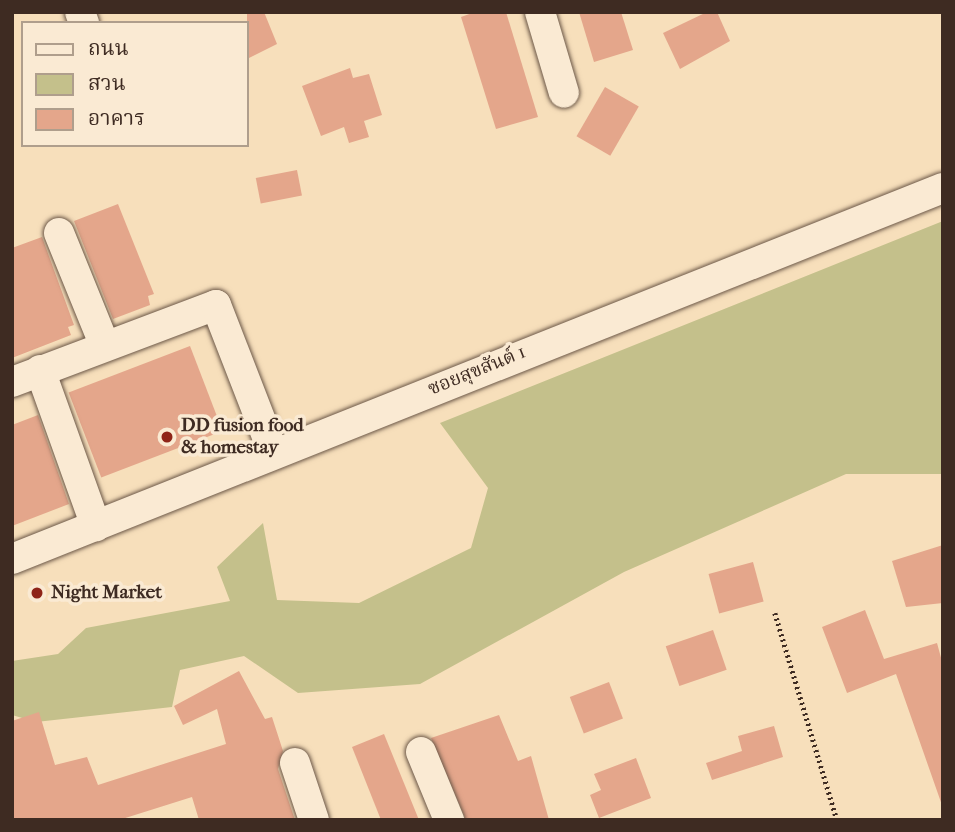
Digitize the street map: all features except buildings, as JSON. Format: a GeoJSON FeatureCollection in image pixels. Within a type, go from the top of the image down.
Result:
{"type":"FeatureCollection","features":[{"type":"Feature","properties":{"kind":"street"},"geometry":{"type":"LineString","coordinates":[[540,12],[564,93]]}},
{"type":"Feature","properties":{"kind":"street","name":"ซอยสุขสันต์ 1"},"geometry":{"type":"LineString","coordinates":[[12,559],[273,452],[943,188]]}},
{"type":"Feature","properties":{"kind":"street"},"geometry":{"type":"LineString","coordinates":[[59,233],[104,344]]}},
{"type":"Feature","properties":{"kind":"street"},"geometry":{"type":"LineString","coordinates":[[12,382],[104,344],[216,305],[273,452]]}},
{"type":"Feature","properties":{"kind":"street"},"geometry":{"type":"LineString","coordinates":[[40,370],[96,526]]}},
{"type":"Feature","properties":{"kind":"street"},"geometry":{"type":"LineString","coordinates":[[421,752],[449,820]]}},
{"type":"Feature","properties":{"kind":"street"},"geometry":{"type":"LineString","coordinates":[[295,764],[314,820]]}},
{"type":"Feature","properties":{"kind":"path"},"geometry":{"type":"LineString","coordinates":[[775,613],[837,820]]}},
{"type":"Feature","properties":{"kind":"green space"},"geometry":{"type":"Polygon","coordinates":[[[943,221],[943,474],[846,474],[624,572],[420,684],[298,693],[244,656],[180,670],[172,707],[36,722],[12,715],[12,661],[58,654],[86,628],[230,601],[217,567],[263,523],[277,600],[359,603],[471,548],[488,488],[440,423],[943,221]]]}},
{"type":"Feature","properties":{"kind":"place","name":"DD fusion food & homestay"},"geometry":{"type":"Point","coordinates":[167,437]}},
{"type":"Feature","properties":{"kind":"place","name":"Night Market"},"geometry":{"type":"Point","coordinates":[37,593]}}]}
